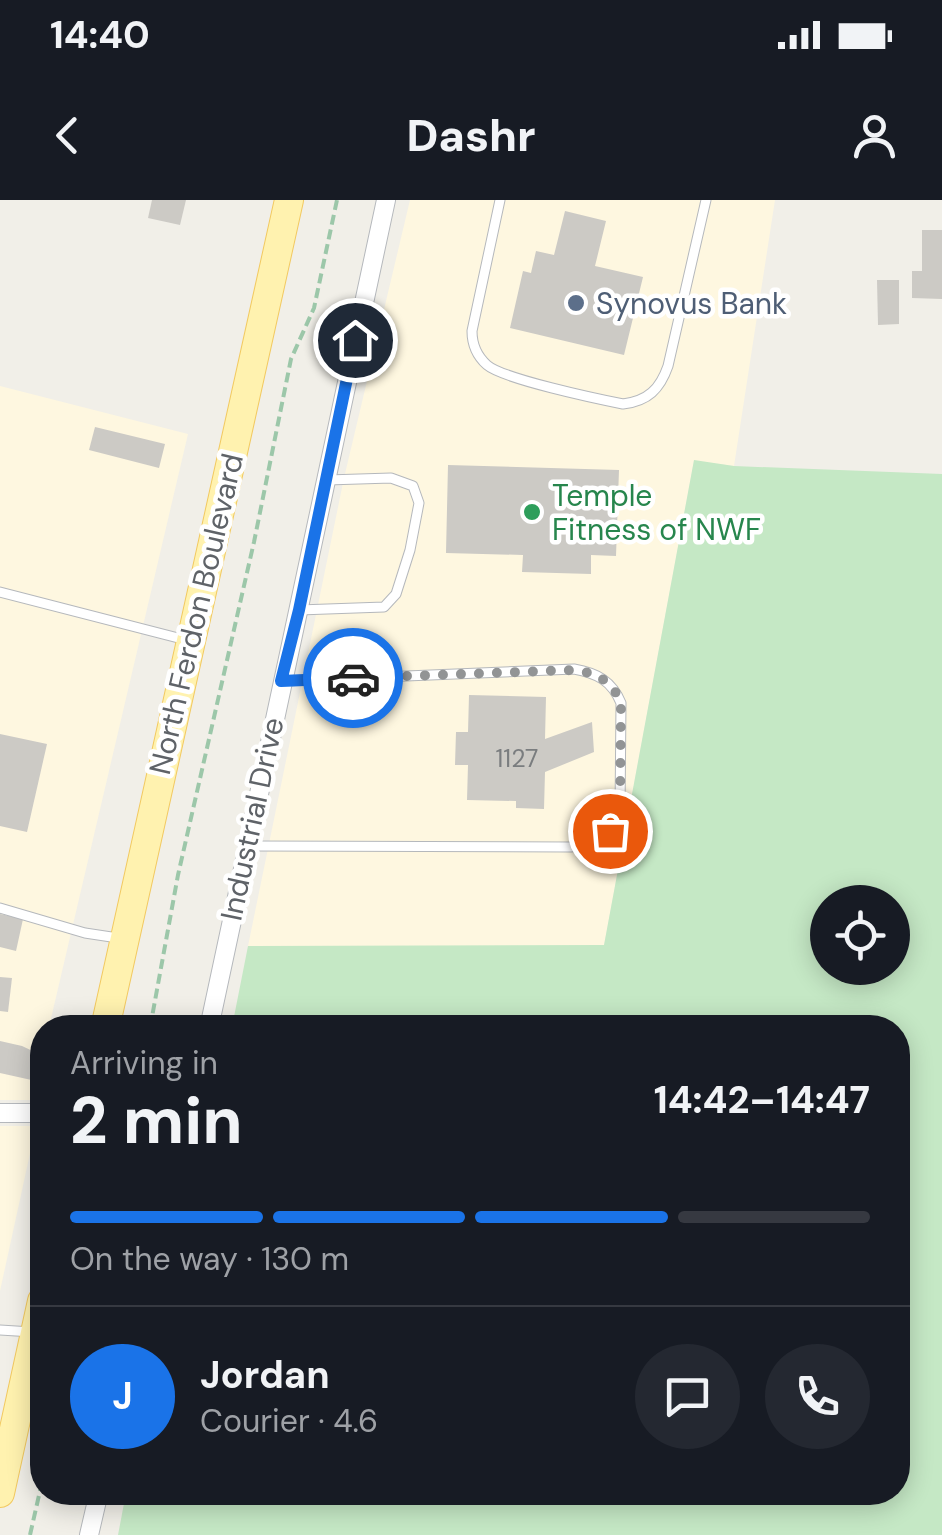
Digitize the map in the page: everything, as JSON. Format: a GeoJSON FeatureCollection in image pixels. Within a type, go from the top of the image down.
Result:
{"type":"FeatureCollection","features":[{"type":"Feature","properties":{"kind":"main road","name":"North Ferdon Boulevard"},"geometry":{"type":"LineString","coordinates":[[108,1015],[288,200]]}},
{"type":"Feature","properties":{"kind":"main road"},"geometry":{"type":"LineString","coordinates":[[0,1494],[6,1438],[30,1350]]}},
{"type":"Feature","properties":{"kind":"street","name":"Industrial Drive"},"geometry":{"type":"LineString","coordinates":[[212,1015],[386,200]]}},
{"type":"Feature","properties":{"kind":"street"},"geometry":{"type":"LineString","coordinates":[[0,1113],[30,1113]]}},
{"type":"Feature","properties":{"kind":"street"},"geometry":{"type":"LineString","coordinates":[[88,1535],[96,1505]]}},
{"type":"Feature","properties":{"kind":"lane"},"geometry":{"type":"LineString","coordinates":[[500,200],[472,331],[475,349],[486,364],[504,375],[622,404],[646,397],[663,381],[706,200]]}},
{"type":"Feature","properties":{"kind":"lane"},"geometry":{"type":"LineString","coordinates":[[299,610],[384,607],[396,594],[410,550],[418,503],[413,486],[391,478],[325,480]]}},
{"type":"Feature","properties":{"kind":"lane"},"geometry":{"type":"LineString","coordinates":[[0,592],[190,641]]}},
{"type":"Feature","properties":{"kind":"lane"},"geometry":{"type":"LineString","coordinates":[[246,846],[572,847],[600,839],[610,831],[620,812],[621,703],[604,678],[586,671],[281,681]]}},
{"type":"Feature","properties":{"kind":"lane"},"geometry":{"type":"LineString","coordinates":[[0,908],[85,933],[124,939]]}},
{"type":"Feature","properties":{"kind":"lane"},"geometry":{"type":"LineString","coordinates":[[0,1330],[30,1332]]}},
{"type":"Feature","properties":{"kind":"path"},"geometry":{"type":"LineString","coordinates":[[152,1015],[178,874],[254,542],[291,359],[314,308],[337,200]]}},
{"type":"Feature","properties":{"kind":"path"},"geometry":{"type":"LineString","coordinates":[[30,1535],[37,1505]]}},
{"type":"Feature","properties":{"kind":"shaded area"},"geometry":{"type":"Polygon","coordinates":[[[410,200],[775,200],[734,466],[694,461],[604,946],[248,946],[344,478],[410,200]]]}},
{"type":"Feature","properties":{"kind":"shaded area"},"geometry":{"type":"Polygon","coordinates":[[[0,386],[188,434],[52,1015],[30,1015],[30,1100],[0,1100],[0,386]]]}},
{"type":"Feature","properties":{"kind":"shaded area"},"geometry":{"type":"Polygon","coordinates":[[[0,1126],[30,1126],[30,1154],[0,1291],[0,1126]]]}},
{"type":"Feature","properties":{"kind":"green space"},"geometry":{"type":"Polygon","coordinates":[[[694,460],[734,466],[942,474],[942,1535],[118,1535],[124,1505],[910,1505],[910,1015],[234,1015],[248,946],[604,945],[694,460]]]}},
{"type":"Feature","properties":{"kind":"building"},"geometry":{"type":"Polygon","coordinates":[[[152,200],[186,200],[180,225],[148,218],[152,200]]]}},
{"type":"Feature","properties":{"kind":"building","name":"Synovus Bank"},"geometry":{"type":"Polygon","coordinates":[[[565,211],[606,221],[595,266],[643,277],[624,355],[510,328],[523,271],[531,273],[536,251],[554,255],[565,211]]]}},
{"type":"Feature","properties":{"kind":"building"},"geometry":{"type":"Polygon","coordinates":[[[922,230],[942,230],[942,299],[912,298],[912,271],[922,271],[922,230]]]}},
{"type":"Feature","properties":{"kind":"building"},"geometry":{"type":"Polygon","coordinates":[[[877,280],[899,280],[899,324],[878,325],[877,280]]]}},
{"type":"Feature","properties":{"kind":"building"},"geometry":{"type":"Polygon","coordinates":[[[95,427],[165,444],[159,468],[89,450],[95,427]]]}},
{"type":"Feature","properties":{"kind":"building","name":"Temple Fitness of NWF"},"geometry":{"type":"Polygon","coordinates":[[[448,465],[619,470],[616,556],[591,555],[591,574],[522,572],[523,555],[446,553],[448,465]]]}},
{"type":"Feature","properties":{"kind":"building"},"geometry":{"type":"Polygon","coordinates":[[[469,695],[546,697],[545,739],[592,722],[594,752],[545,772],[544,809],[516,808],[516,801],[467,800],[468,765],[455,765],[456,732],[468,732],[469,695]]]}},
{"type":"Feature","properties":{"kind":"building"},"geometry":{"type":"Polygon","coordinates":[[[0,734],[47,744],[27,832],[0,826],[0,734]]]}},
{"type":"Feature","properties":{"kind":"building"},"geometry":{"type":"Polygon","coordinates":[[[0,914],[23,919],[16,951],[0,947],[0,914]]]}},
{"type":"Feature","properties":{"kind":"building"},"geometry":{"type":"Polygon","coordinates":[[[0,977],[12,978],[8,1012],[0,1011],[0,977]]]}},
{"type":"Feature","properties":{"kind":"building"},"geometry":{"type":"Polygon","coordinates":[[[0,1041],[30,1050],[30,1080],[0,1073],[0,1041]]]}},
{"type":"Feature","properties":{"kind":"way so far"},"geometry":{"type":"LineString","coordinates":[[353,678],[574,670],[604,678],[621,703],[620,812],[610,831]]}},
{"type":"Feature","properties":{"kind":"place","name":"Synovus Bank"},"geometry":{"type":"Point","coordinates":[576,303]}},
{"type":"Feature","properties":{"kind":"place","name":"Temple Fitness of NWF"},"geometry":{"type":"Point","coordinates":[532,512]}},
{"type":"Feature","properties":{"kind":"route"},"geometry":{"type":"LineString","coordinates":[[353,678],[281,681],[355,340]]}}]}
